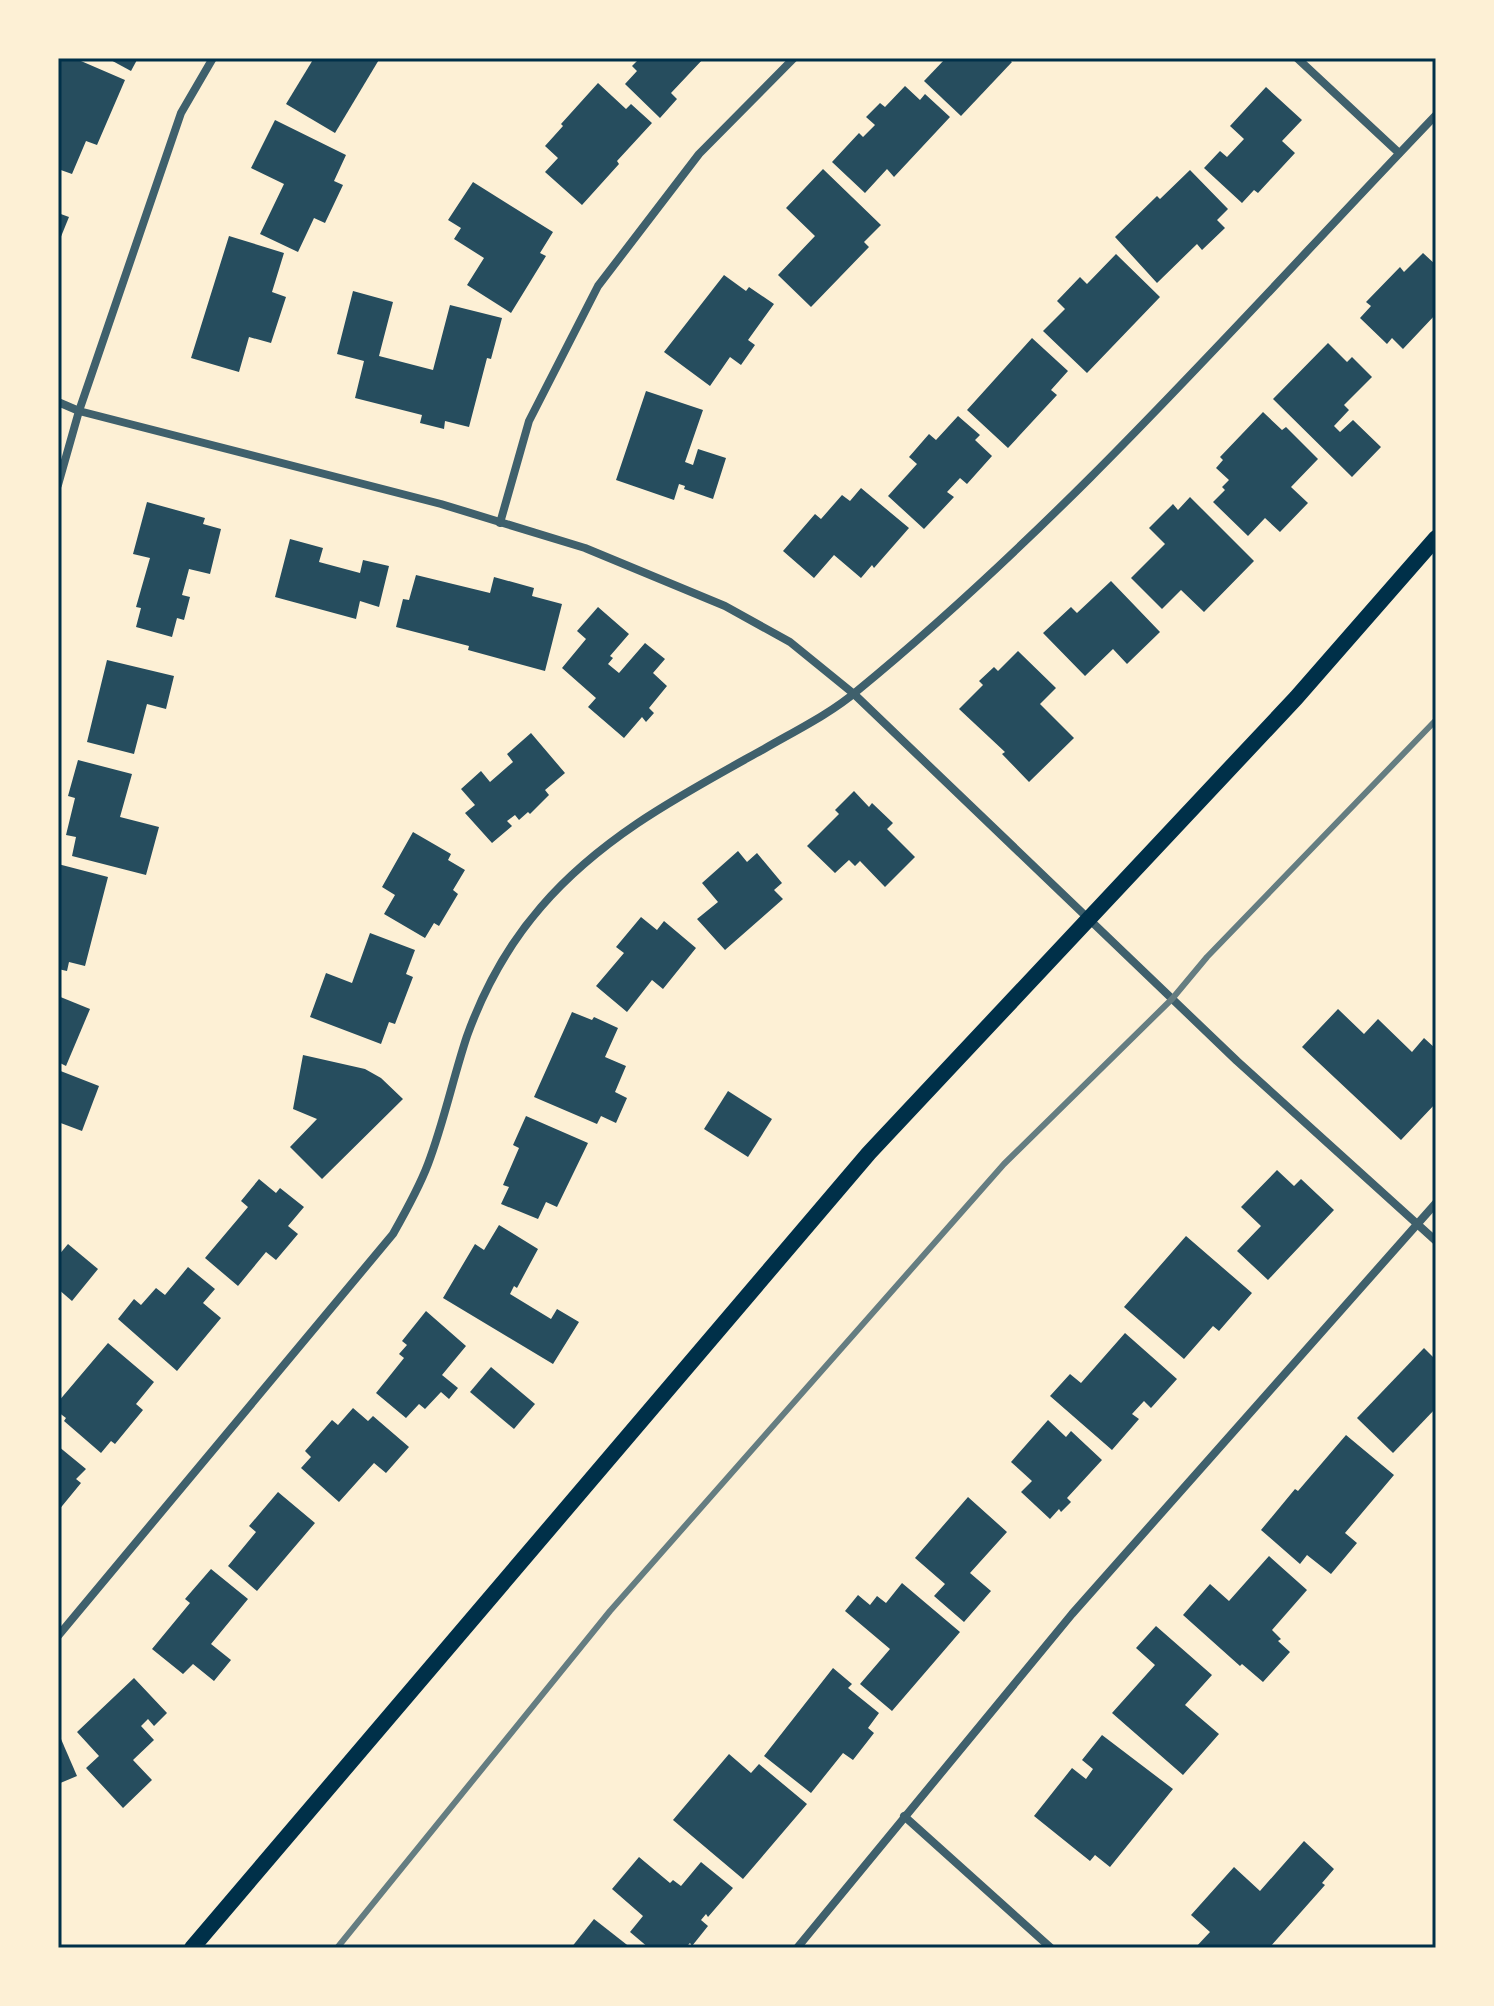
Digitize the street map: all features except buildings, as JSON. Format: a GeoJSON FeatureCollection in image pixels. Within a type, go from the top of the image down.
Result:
{"type":"FeatureCollection","features":[{"type":"Feature","properties":{"kind":"main road"},"geometry":{"type":"LineString","coordinates":[[192,1948],[869,1153],[1296,698],[1436,538]]}},
{"type":"Feature","properties":{"kind":"street"},"geometry":{"type":"LineString","coordinates":[[58,485],[79,411],[181,113],[213,58]]}},
{"type":"Feature","properties":{"kind":"street"},"geometry":{"type":"LineString","coordinates":[[500,523],[529,421],[598,286],[699,154],[794,58]]}},
{"type":"Feature","properties":{"kind":"street"},"geometry":{"type":"LineString","coordinates":[[1297,58],[1399,153]]}},
{"type":"Feature","properties":{"kind":"street"},"geometry":{"type":"LineString","coordinates":[[58,1636],[393,1234],[427,1166],[480,1003],[496,970],[539,908],[598,851],[628,827],[854,694],[988,578],[1134,436],[1436,115]]}},
{"type":"Feature","properties":{"kind":"street"},"geometry":{"type":"LineString","coordinates":[[58,402],[79,411],[426,500],[585,548],[725,606],[790,642],[854,694],[1237,1061],[1436,1241]]}},
{"type":"Feature","properties":{"kind":"street"},"geometry":{"type":"LineString","coordinates":[[797,1948],[1072,1614],[1436,1203]]}},
{"type":"Feature","properties":{"kind":"street"},"geometry":{"type":"LineString","coordinates":[[904,1816],[1051,1948]]}},
{"type":"Feature","properties":{"kind":"railway"},"geometry":{"type":"LineString","coordinates":[[337,1948],[610,1611],[1004,1164],[1172,999],[1207,957],[1436,720]]}}]}
